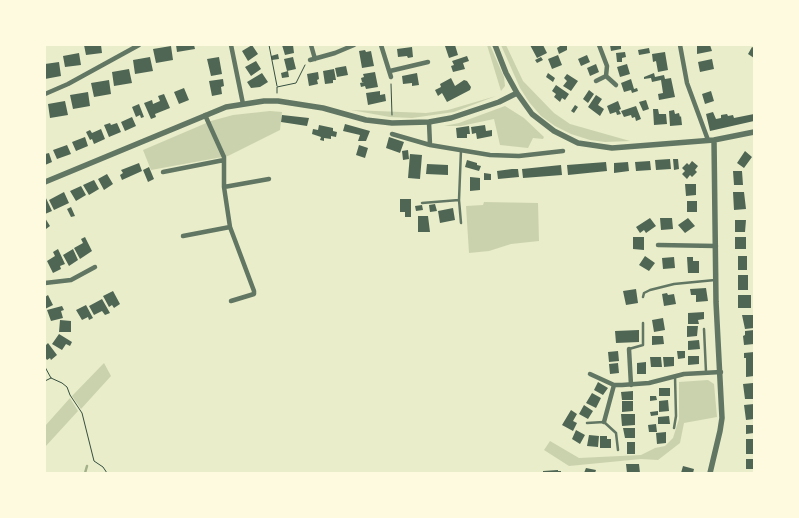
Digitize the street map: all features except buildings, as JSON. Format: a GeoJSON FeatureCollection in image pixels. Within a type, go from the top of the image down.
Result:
{"type":"FeatureCollection","features":[{"type":"Feature","properties":{"kind":"street"},"geometry":{"type":"LineString","coordinates":[[45,94],[68,84],[139,45]]}},
{"type":"Feature","properties":{"kind":"street"},"geometry":{"type":"LineString","coordinates":[[231,45],[243,104]]}},
{"type":"Feature","properties":{"kind":"street"},"geometry":{"type":"LineString","coordinates":[[311,45],[313,60],[354,45]]}},
{"type":"Feature","properties":{"kind":"street"},"geometry":{"type":"LineString","coordinates":[[381,45],[391,74],[428,62]]}},
{"type":"Feature","properties":{"kind":"street"},"geometry":{"type":"LineString","coordinates":[[495,45],[506,73],[532,114],[554,131],[578,143],[612,148],[711,140],[754,132]]}},
{"type":"Feature","properties":{"kind":"street"},"geometry":{"type":"LineString","coordinates":[[599,45],[607,66],[606,76]]}},
{"type":"Feature","properties":{"kind":"street"},"geometry":{"type":"LineString","coordinates":[[680,45],[687,83],[711,140],[722,411],[720,431],[710,473]]}},
{"type":"Feature","properties":{"kind":"street"},"geometry":{"type":"LineString","coordinates":[[596,81],[606,76]]}},
{"type":"Feature","properties":{"kind":"street"},"geometry":{"type":"LineString","coordinates":[[606,76],[616,84]]}},
{"type":"Feature","properties":{"kind":"street"},"geometry":{"type":"LineString","coordinates":[[45,182],[226,107],[278,101],[300,104],[366,120],[392,123],[429,122],[451,118],[499,102],[517,93]]}},
{"type":"Feature","properties":{"kind":"street"},"geometry":{"type":"LineString","coordinates":[[205,115],[224,160],[224,187],[230,226],[254,291],[254,294],[231,301]]}},
{"type":"Feature","properties":{"kind":"street"},"geometry":{"type":"LineString","coordinates":[[429,122],[430,145]]}},
{"type":"Feature","properties":{"kind":"street"},"geometry":{"type":"LineString","coordinates":[[392,134],[430,145],[490,155],[519,156],[563,151]]}},
{"type":"Feature","properties":{"kind":"street"},"geometry":{"type":"LineString","coordinates":[[163,172],[224,160]]}},
{"type":"Feature","properties":{"kind":"street"},"geometry":{"type":"LineString","coordinates":[[224,187],[269,178]]}},
{"type":"Feature","properties":{"kind":"street"},"geometry":{"type":"LineString","coordinates":[[183,236],[230,226]]}},
{"type":"Feature","properties":{"kind":"street"},"geometry":{"type":"LineString","coordinates":[[658,245],[716,246]]}},
{"type":"Feature","properties":{"kind":"street"},"geometry":{"type":"LineString","coordinates":[[45,283],[71,280],[95,267]]}},
{"type":"Feature","properties":{"kind":"street"},"geometry":{"type":"LineString","coordinates":[[629,349],[631,385]]}},
{"type":"Feature","properties":{"kind":"street"},"geometry":{"type":"LineString","coordinates":[[590,374],[614,385],[631,385],[649,383],[684,374],[720,372]]}},
{"type":"Feature","properties":{"kind":"street"},"geometry":{"type":"LineString","coordinates":[[604,422],[614,385]]}},
{"type":"Feature","properties":{"kind":"lane"},"geometry":{"type":"LineString","coordinates":[[461,150],[459,200],[462,223]]}},
{"type":"Feature","properties":{"kind":"lane"},"geometry":{"type":"LineString","coordinates":[[422,203],[459,200]]}},
{"type":"Feature","properties":{"kind":"lane"},"geometry":{"type":"LineString","coordinates":[[643,296],[644,293],[650,290],[674,284],[716,280]]}},
{"type":"Feature","properties":{"kind":"lane"},"geometry":{"type":"LineString","coordinates":[[629,349],[643,345],[643,323]]}},
{"type":"Feature","properties":{"kind":"lane"},"geometry":{"type":"LineString","coordinates":[[704,329],[706,372]]}},
{"type":"Feature","properties":{"kind":"lane"},"geometry":{"type":"LineString","coordinates":[[674,428],[676,416],[675,376]]}},
{"type":"Feature","properties":{"kind":"lane"},"geometry":{"type":"LineString","coordinates":[[587,423],[604,422],[616,433],[618,450]]}},
{"type":"Feature","properties":{"kind":"path"},"geometry":{"type":"LineString","coordinates":[[269,45],[278,101]]}},
{"type":"Feature","properties":{"kind":"path"},"geometry":{"type":"LineString","coordinates":[[277,88],[296,83],[301,76],[303,68],[313,60]]}},
{"type":"Feature","properties":{"kind":"path"},"geometry":{"type":"LineString","coordinates":[[391,74],[392,123]]}},
{"type":"Feature","properties":{"kind":"path"},"geometry":{"type":"LineString","coordinates":[[45,367],[51,378],[67,387],[82,413],[94,461],[103,467],[107,473]]}},
{"type":"Feature","properties":{"kind":"path"},"geometry":{"type":"LineString","coordinates":[[45,381],[51,378]]}},
{"type":"Feature","properties":{"kind":"green space"},"geometry":{"type":"Polygon","coordinates":[[[487,45],[490,45],[504,77],[505,86],[501,91],[487,45]]]}},
{"type":"Feature","properties":{"kind":"green space"},"geometry":{"type":"Polygon","coordinates":[[[501,45],[506,45],[523,81],[554,113],[570,124],[630,141],[605,142],[590,140],[571,134],[541,116],[520,88],[501,45]]]}},
{"type":"Feature","properties":{"kind":"green space"},"geometry":{"type":"Polygon","coordinates":[[[496,96],[454,112],[412,118],[390,117],[351,110],[426,113],[448,110],[496,96]]]}},
{"type":"Feature","properties":{"kind":"green space"},"geometry":{"type":"Polygon","coordinates":[[[505,106],[524,118],[544,137],[543,139],[533,138],[528,148],[500,145],[494,119],[461,126],[444,126],[459,123],[505,106]]]}},
{"type":"Feature","properties":{"kind":"green space"},"geometry":{"type":"Polygon","coordinates":[[[270,111],[282,112],[280,130],[228,156],[151,170],[143,150],[211,121],[233,115],[270,111]]]}},
{"type":"Feature","properties":{"kind":"green space"},"geometry":{"type":"Polygon","coordinates":[[[484,202],[538,203],[539,241],[511,244],[489,251],[469,253],[466,206],[483,205],[484,202]]]}},
{"type":"Feature","properties":{"kind":"green space"},"geometry":{"type":"Polygon","coordinates":[[[104,363],[111,376],[81,409],[72,396],[104,363]]]}},
{"type":"Feature","properties":{"kind":"green space"},"geometry":{"type":"Polygon","coordinates":[[[708,380],[714,384],[717,417],[684,423],[680,443],[658,460],[641,459],[569,466],[544,450],[550,441],[579,458],[641,455],[655,448],[665,446],[673,438],[679,419],[679,382],[708,380]]]}},
{"type":"Feature","properties":{"kind":"green space"},"geometry":{"type":"Polygon","coordinates":[[[70,398],[78,411],[45,447],[45,426],[70,398]]]}},
{"type":"Feature","properties":{"kind":"waterway"},"geometry":{"type":"LineString","coordinates":[[85,473],[87,466]]}}]}
